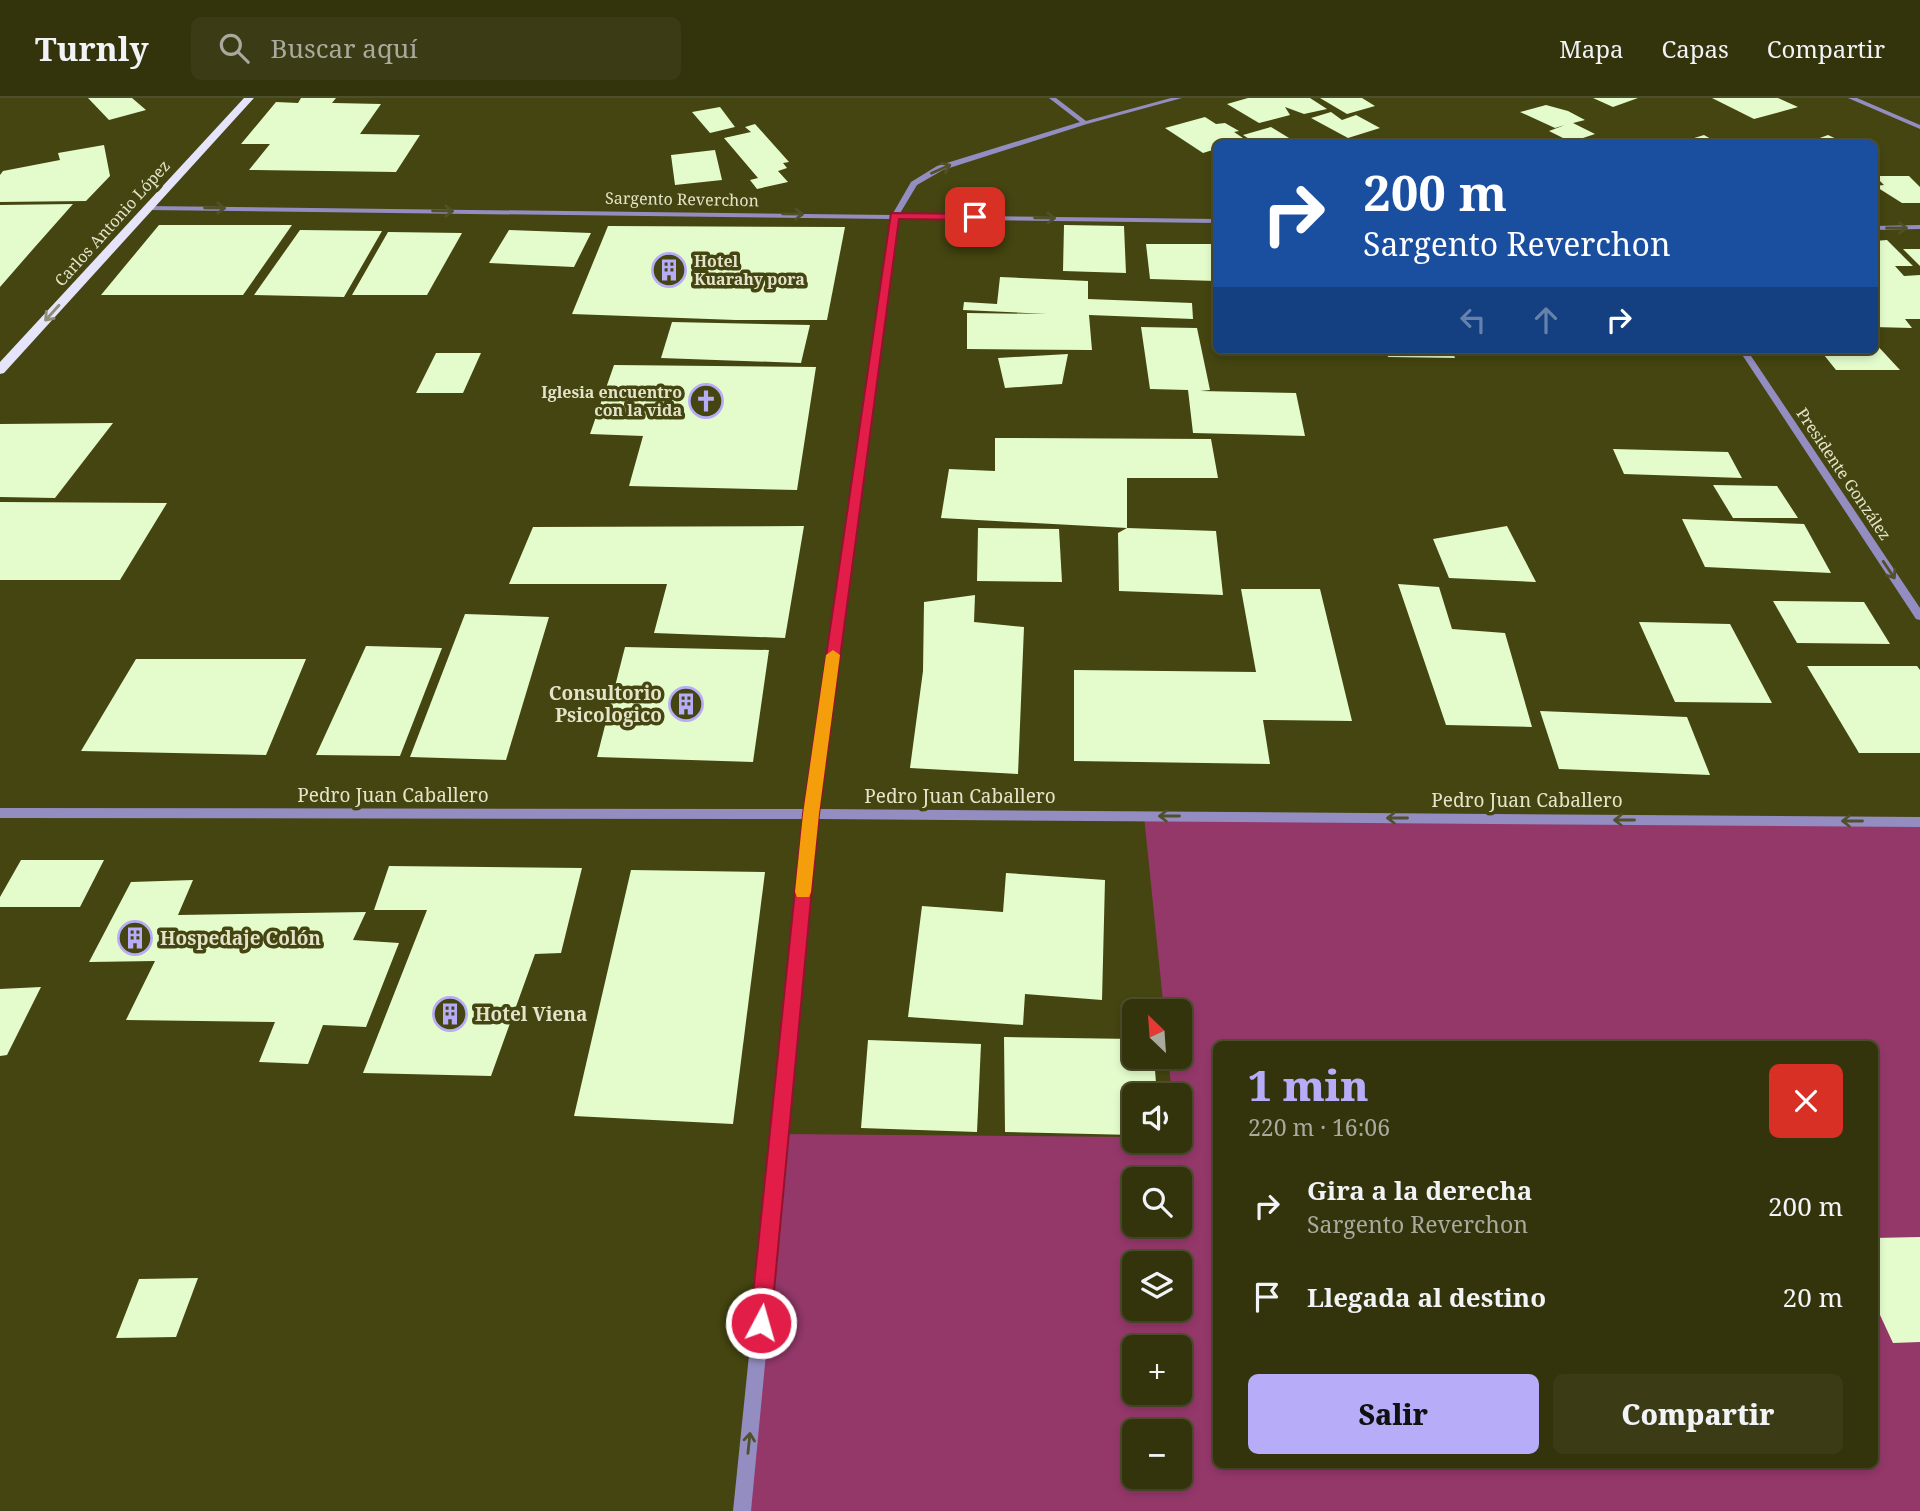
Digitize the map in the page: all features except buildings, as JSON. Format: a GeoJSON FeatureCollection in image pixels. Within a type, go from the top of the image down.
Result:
{"type":"FeatureCollection","features":[{"type":"Feature","properties":{"kind":"main road","name":"Carlos Antonio López"},"geometry":{"type":"LineString","coordinates":[[0,370],[248,98]]}},
{"type":"Feature","properties":{"kind":"street"},"geometry":{"type":"LineString","coordinates":[[1052,98],[1085,122]]}},
{"type":"Feature","properties":{"kind":"street"},"geometry":{"type":"LineString","coordinates":[[742,1511],[811,814],[895,216],[914,184],[940,168],[1085,122],[1180,98]]}},
{"type":"Feature","properties":{"kind":"street"},"geometry":{"type":"LineString","coordinates":[[1850,98],[1920,127]]}},
{"type":"Feature","properties":{"kind":"street","name":"Sargento Reverchon"},"geometry":{"type":"LineString","coordinates":[[147,208],[1213,220]]}},
{"type":"Feature","properties":{"kind":"street"},"geometry":{"type":"LineString","coordinates":[[1878,228],[1920,228]]}},
{"type":"Feature","properties":{"kind":"street","name":"Presidente González"},"geometry":{"type":"LineString","coordinates":[[1746,354],[1920,616]]}},
{"type":"Feature","properties":{"kind":"street","name":"Pedro Juan Caballero"},"geometry":{"type":"LineString","coordinates":[[0,813],[811,814],[1920,822]]}},
{"type":"Feature","properties":{"kind":"shaded area"},"geometry":{"type":"Polygon","coordinates":[[[1144,816],[1920,822],[1920,1511],[740,1511],[779,1134],[1122,1137],[1122,1153],[1192,1153],[1192,1083],[1171,1083],[1169,1069],[1192,1069],[1192,999],[1163,999],[1144,816]]]}},
{"type":"Feature","properties":{"kind":"slow traffic"},"geometry":{"type":"LineString","coordinates":[[803,892],[833,655]]}},
{"type":"Feature","properties":{"kind":"place","name":"Hotel Kuarahy pora"},"geometry":{"type":"Point","coordinates":[669,270]}},
{"type":"Feature","properties":{"kind":"place","name":"Iglesia encuentro con la vida"},"geometry":{"type":"Point","coordinates":[706,401]}},
{"type":"Feature","properties":{"kind":"place","name":"Consultorio Psicologico"},"geometry":{"type":"Point","coordinates":[686,704]}},
{"type":"Feature","properties":{"kind":"place","name":"Hospedaje Colón"},"geometry":{"type":"Point","coordinates":[135,938]}},
{"type":"Feature","properties":{"kind":"place","name":"Hotel Viena"},"geometry":{"type":"Point","coordinates":[450,1014]}},
{"type":"Feature","properties":{"kind":"route"},"geometry":{"type":"LineString","coordinates":[[761,1323],[811,814],[895,216],[975,217]]}}]}
